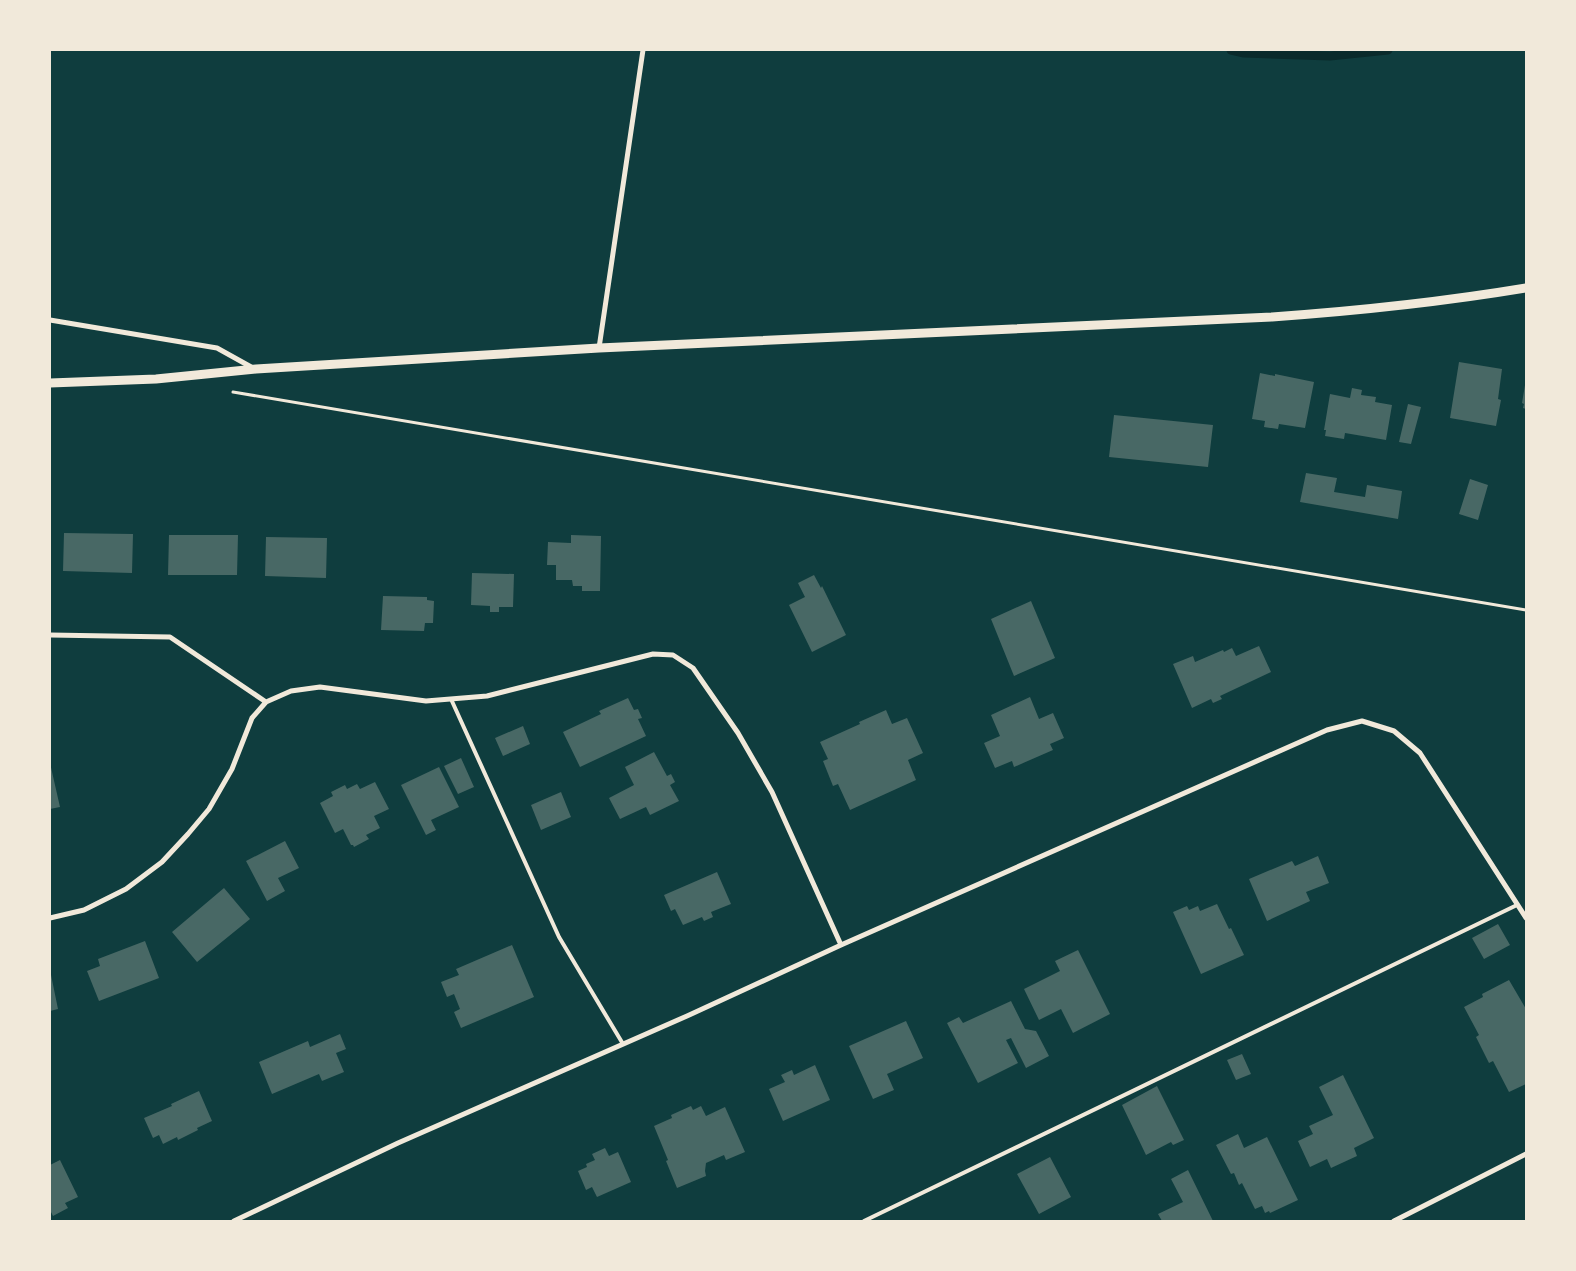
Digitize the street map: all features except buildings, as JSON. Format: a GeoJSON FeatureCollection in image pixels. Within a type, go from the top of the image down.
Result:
{"type":"FeatureCollection","features":[{"type":"Feature","properties":{"kind":"street"},"geometry":{"type":"LineString","coordinates":[[599,348],[643,50]]}},
{"type":"Feature","properties":{"kind":"street"},"geometry":{"type":"LineString","coordinates":[[50,383],[156,379],[256,369],[599,348],[1282,316],[1383,308],[1526,288]]}},
{"type":"Feature","properties":{"kind":"street"},"geometry":{"type":"LineString","coordinates":[[50,320],[217,348],[256,369]]}},
{"type":"Feature","properties":{"kind":"street"},"geometry":{"type":"LineString","coordinates":[[50,635],[170,637],[266,702]]}},
{"type":"Feature","properties":{"kind":"street"},"geometry":{"type":"LineString","coordinates":[[50,918],[84,910],[126,889],[162,862],[209,809],[232,769],[252,718],[266,702],[292,691],[320,687],[426,702],[487,696],[653,654],[673,655],[693,668],[738,733],[772,792],[842,945]]}},
{"type":"Feature","properties":{"kind":"street"},"geometry":{"type":"LineString","coordinates":[[234,1221],[398,1143],[1328,730],[1362,722],[1394,731],[1420,753],[1526,918]]}},
{"type":"Feature","properties":{"kind":"street"},"geometry":{"type":"LineString","coordinates":[[1394,1221],[1526,1154]]}},
{"type":"Feature","properties":{"kind":"lane"},"geometry":{"type":"LineString","coordinates":[[451,699],[559,937],[623,1044]]}},
{"type":"Feature","properties":{"kind":"lane"},"geometry":{"type":"LineString","coordinates":[[864,1221],[1517,905]]}},
{"type":"Feature","properties":{"kind":"path"},"geometry":{"type":"LineString","coordinates":[[225,390],[1526,610]]}},
{"type":"Feature","properties":{"kind":"waterway"},"geometry":{"type":"LineString","coordinates":[[1231,50],[1244,53],[1330,56],[1388,50]]}}]}
